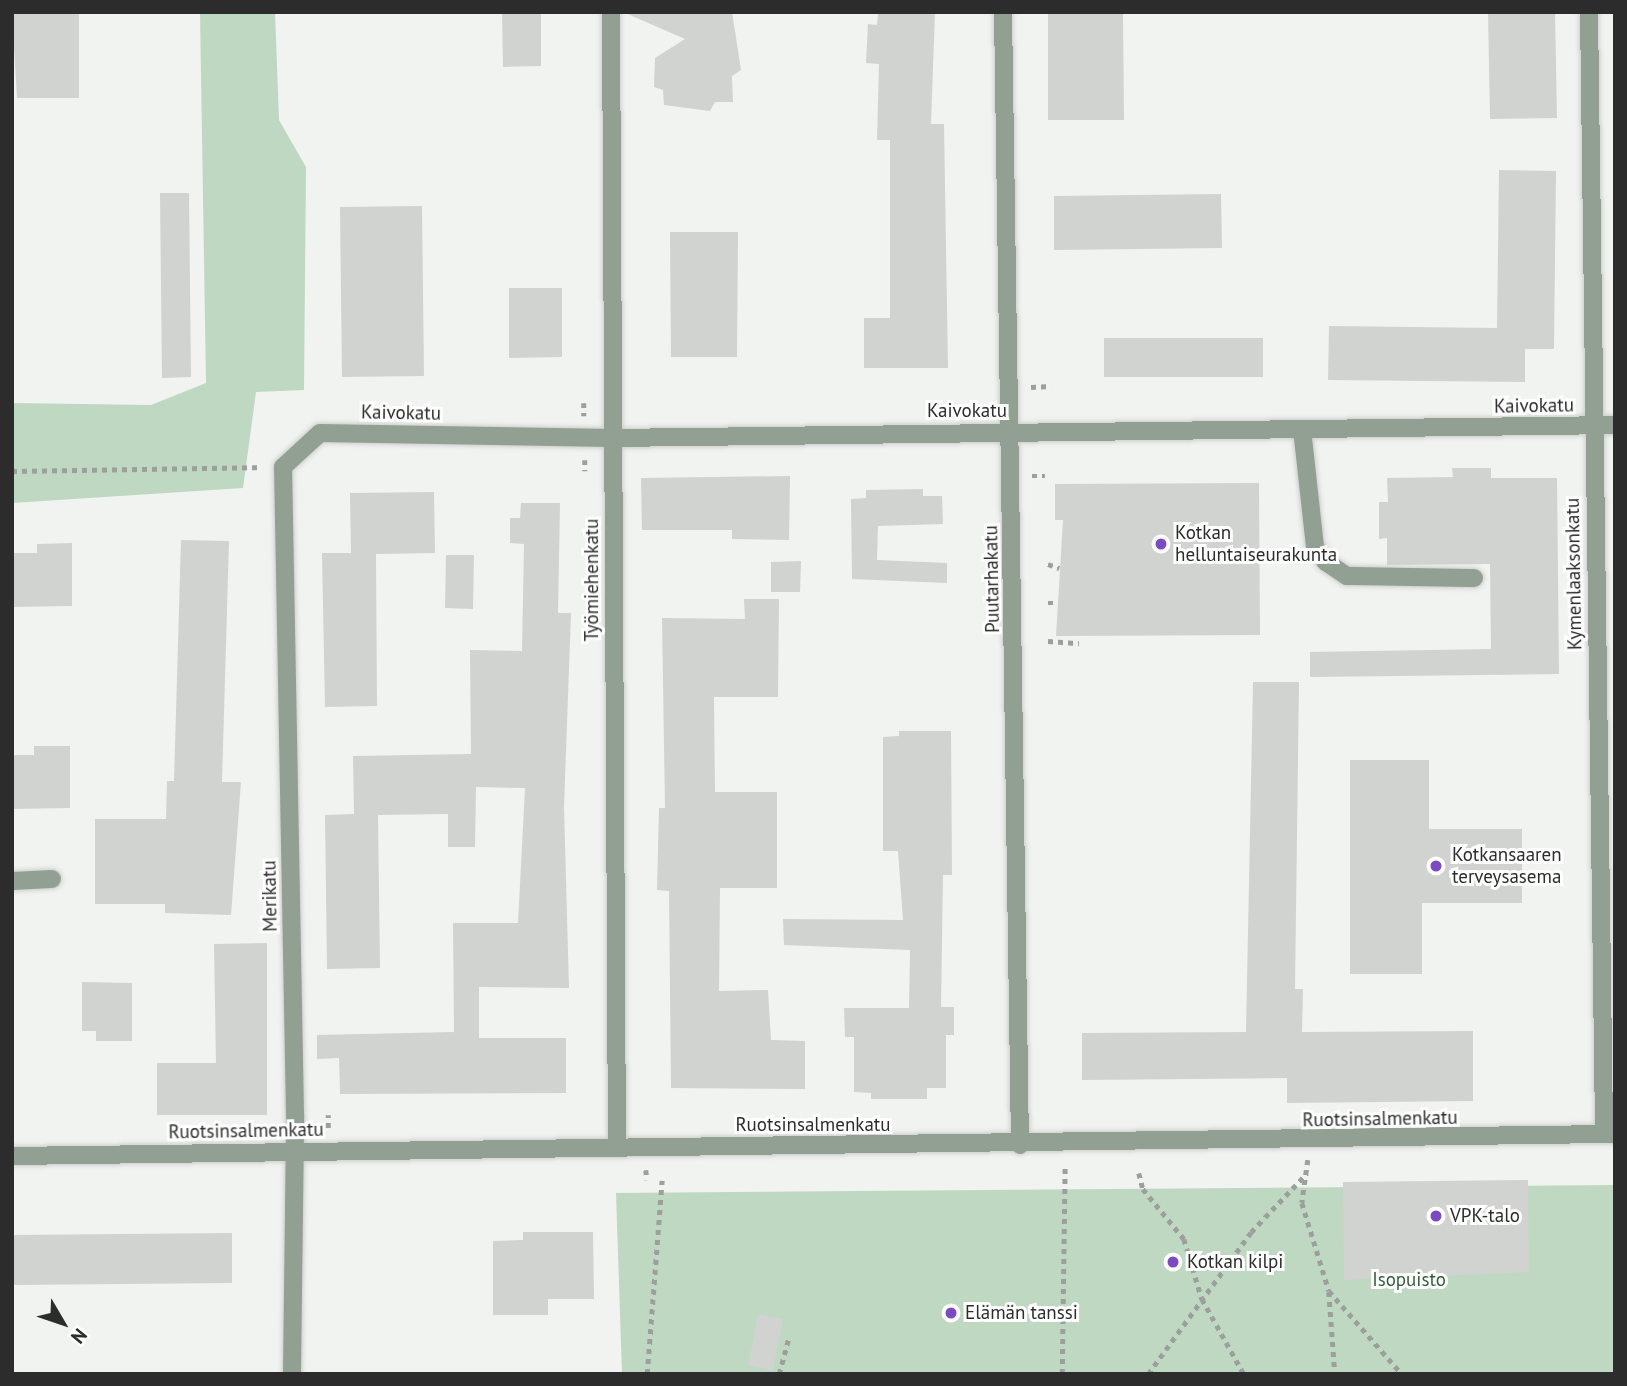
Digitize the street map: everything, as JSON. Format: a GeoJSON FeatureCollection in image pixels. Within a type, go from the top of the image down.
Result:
{"type":"FeatureCollection","features":[{"type":"Feature","properties":{"kind":"street","name":"Työmiehenkatu"},"geometry":{"type":"LineString","coordinates":[[611,12],[617,1147]]}},
{"type":"Feature","properties":{"kind":"street","name":"Puutarhakatu"},"geometry":{"type":"LineString","coordinates":[[1003,12],[1012,432],[1020,1146]]}},
{"type":"Feature","properties":{"kind":"street","name":"Kymenlaaksonkatu"},"geometry":{"type":"LineString","coordinates":[[1589,12],[1591,426],[1609,1135]]}},
{"type":"Feature","properties":{"kind":"street","name":"Kaivokatu"},"geometry":{"type":"LineString","coordinates":[[283,467],[320,433],[612,438],[1615,425]]}},
{"type":"Feature","properties":{"kind":"street"},"geometry":{"type":"LineString","coordinates":[[1302,429],[1315,547],[1326,562],[1347,576],[1474,578]]}},
{"type":"Feature","properties":{"kind":"street","name":"Merikatu"},"geometry":{"type":"LineString","coordinates":[[283,467],[295,1151],[292,1374]]}},
{"type":"Feature","properties":{"kind":"street"},"geometry":{"type":"LineString","coordinates":[[12,881],[52,879]]}},
{"type":"Feature","properties":{"kind":"street","name":"Ruotsinsalmenkatu"},"geometry":{"type":"LineString","coordinates":[[12,1156],[617,1147],[1020,1146],[1609,1135]]}},
{"type":"Feature","properties":{"kind":"path"},"geometry":{"type":"LineString","coordinates":[[12,471],[283,467]]}},
{"type":"Feature","properties":{"kind":"path"},"geometry":{"type":"LineString","coordinates":[[1048,564],[1059,568]]}},
{"type":"Feature","properties":{"kind":"path"},"geometry":{"type":"LineString","coordinates":[[1048,603],[1055,603]]}},
{"type":"Feature","properties":{"kind":"path"},"geometry":{"type":"LineString","coordinates":[[1048,641],[1079,643]]}},
{"type":"Feature","properties":{"kind":"path"},"geometry":{"type":"LineString","coordinates":[[1308,1142],[1308,1172],[1302,1203],[1329,1291],[1335,1374]]}},
{"type":"Feature","properties":{"kind":"path"},"geometry":{"type":"LineString","coordinates":[[1148,1374],[1251,1232],[1308,1172]]}},
{"type":"Feature","properties":{"kind":"path"},"geometry":{"type":"LineString","coordinates":[[1062,1374],[1065,1173]]}},
{"type":"Feature","properties":{"kind":"path"},"geometry":{"type":"LineString","coordinates":[[1139,1173],[1143,1189],[1184,1239],[1202,1299],[1244,1374]]}},
{"type":"Feature","properties":{"kind":"path"},"geometry":{"type":"LineString","coordinates":[[649,1374],[662,1181]]}},
{"type":"Feature","properties":{"kind":"path"},"geometry":{"type":"LineString","coordinates":[[1329,1291],[1402,1374]]}},
{"type":"Feature","properties":{"kind":"path"},"geometry":{"type":"LineString","coordinates":[[779,1374],[788,1340]]}},
{"type":"Feature","properties":{"kind":"green space"},"geometry":{"type":"Polygon","coordinates":[[[200,12],[275,12],[279,120],[306,167],[304,390],[256,392],[243,488],[12,503],[12,403],[151,405],[206,383],[200,12]]]}},
{"type":"Feature","properties":{"kind":"green space","name":"Isopuisto"},"geometry":{"type":"Polygon","coordinates":[[[1615,1185],[1615,1374],[622,1374],[616,1193],[1615,1185]]]}},
{"type":"Feature","properties":{"kind":"building"},"geometry":{"type":"Polygon","coordinates":[[[12,12],[79,12],[79,98],[17,98],[12,12]]]}},
{"type":"Feature","properties":{"kind":"building"},"geometry":{"type":"Polygon","coordinates":[[[502,12],[541,12],[541,66],[503,67],[502,12]]]}},
{"type":"Feature","properties":{"kind":"building"},"geometry":{"type":"Polygon","coordinates":[[[623,12],[732,12],[741,70],[732,76],[733,102],[715,102],[710,111],[664,105],[663,90],[654,87],[655,58],[685,39],[623,12]]]}},
{"type":"Feature","properties":{"kind":"building"},"geometry":{"type":"Polygon","coordinates":[[[878,12],[935,12],[931,124],[944,124],[948,368],[864,368],[864,318],[890,318],[890,140],[877,140],[879,64],[866,63],[868,24],[877,25],[878,12]]]}},
{"type":"Feature","properties":{"kind":"building"},"geometry":{"type":"Polygon","coordinates":[[[1048,12],[1123,12],[1124,120],[1048,120],[1048,12]]]}},
{"type":"Feature","properties":{"kind":"building"},"geometry":{"type":"Polygon","coordinates":[[[1488,12],[1555,12],[1557,118],[1490,119],[1488,12]]]}},
{"type":"Feature","properties":{"kind":"building"},"geometry":{"type":"Polygon","coordinates":[[[1499,170],[1556,171],[1554,349],[1525,349],[1525,382],[1328,380],[1329,326],[1497,328],[1499,170]]]}},
{"type":"Feature","properties":{"kind":"building"},"geometry":{"type":"Polygon","coordinates":[[[160,193],[189,193],[191,377],[162,378],[160,193]]]}},
{"type":"Feature","properties":{"kind":"building"},"geometry":{"type":"Polygon","coordinates":[[[1221,194],[1222,248],[1054,250],[1054,196],[1221,194]]]}},
{"type":"Feature","properties":{"kind":"building"},"geometry":{"type":"Polygon","coordinates":[[[422,206],[424,376],[342,377],[340,207],[422,206]]]}},
{"type":"Feature","properties":{"kind":"building"},"geometry":{"type":"Polygon","coordinates":[[[670,232],[738,232],[737,357],[671,357],[670,232]]]}},
{"type":"Feature","properties":{"kind":"building"},"geometry":{"type":"Polygon","coordinates":[[[509,288],[562,288],[562,357],[509,358],[509,288]]]}},
{"type":"Feature","properties":{"kind":"building"},"geometry":{"type":"Polygon","coordinates":[[[1104,338],[1263,338],[1263,377],[1104,377],[1104,338]]]}},
{"type":"Feature","properties":{"kind":"building"},"geometry":{"type":"Polygon","coordinates":[[[1452,468],[1491,468],[1491,478],[1557,478],[1559,674],[1310,677],[1310,652],[1491,649],[1490,564],[1387,565],[1387,538],[1379,539],[1379,502],[1388,502],[1387,478],[1453,477],[1452,468]]]}},
{"type":"Feature","properties":{"kind":"building"},"geometry":{"type":"Polygon","coordinates":[[[790,476],[789,540],[732,539],[732,530],[642,530],[641,478],[790,476]]]}},
{"type":"Feature","properties":{"kind":"building","name":"Kotkan helluntaiseurakunta"},"geometry":{"type":"Polygon","coordinates":[[[1259,483],[1260,635],[1056,636],[1063,520],[1055,520],[1055,484],[1259,483]]]}},
{"type":"Feature","properties":{"kind":"building"},"geometry":{"type":"Polygon","coordinates":[[[923,489],[923,496],[942,496],[943,524],[878,526],[877,560],[947,563],[947,583],[852,579],[851,499],[866,498],[866,490],[923,489]]]}},
{"type":"Feature","properties":{"kind":"building"},"geometry":{"type":"Polygon","coordinates":[[[434,492],[435,553],[376,554],[377,706],[325,707],[322,553],[351,553],[350,493],[434,492]]]}},
{"type":"Feature","properties":{"kind":"building"},"geometry":{"type":"Polygon","coordinates":[[[521,503],[560,503],[558,613],[571,613],[564,807],[569,988],[479,987],[479,1038],[566,1038],[566,1093],[340,1094],[339,1058],[317,1059],[317,1035],[454,1032],[453,923],[518,923],[525,788],[476,787],[475,847],[448,847],[448,814],[378,815],[380,968],[327,969],[325,815],[354,814],[353,756],[471,754],[470,650],[522,651],[524,544],[510,543],[510,518],[520,518],[521,503]]]}},
{"type":"Feature","properties":{"kind":"building"},"geometry":{"type":"Polygon","coordinates":[[[181,540],[229,541],[222,782],[241,782],[231,915],[165,913],[165,904],[95,904],[95,819],[166,819],[167,781],[174,781],[181,540]]]}},
{"type":"Feature","properties":{"kind":"building"},"geometry":{"type":"Polygon","coordinates":[[[72,543],[72,606],[12,607],[12,553],[37,553],[37,544],[72,543]]]}},
{"type":"Feature","properties":{"kind":"building"},"geometry":{"type":"Polygon","coordinates":[[[446,555],[474,555],[473,609],[445,608],[446,555]]]}},
{"type":"Feature","properties":{"kind":"building"},"geometry":{"type":"Polygon","coordinates":[[[801,561],[800,592],[771,592],[771,562],[801,561]]]}},
{"type":"Feature","properties":{"kind":"building"},"geometry":{"type":"Polygon","coordinates":[[[744,599],[779,599],[778,697],[714,697],[715,792],[777,792],[777,888],[720,888],[719,991],[768,990],[771,1040],[805,1041],[805,1089],[671,1088],[669,891],[657,890],[659,808],[665,808],[662,618],[745,619],[744,599]]]}},
{"type":"Feature","properties":{"kind":"building"},"geometry":{"type":"Polygon","coordinates":[[[1253,682],[1299,682],[1295,989],[1303,989],[1302,1032],[1473,1031],[1473,1101],[1287,1103],[1287,1078],[1082,1080],[1082,1033],[1246,1032],[1253,682]]]}},
{"type":"Feature","properties":{"kind":"building"},"geometry":{"type":"Polygon","coordinates":[[[899,731],[951,731],[952,875],[943,875],[941,1007],[954,1007],[954,1035],[946,1035],[946,1088],[927,1088],[927,1099],[871,1099],[871,1093],[854,1092],[854,1037],[845,1037],[844,1008],[909,1008],[910,950],[784,945],[783,919],[903,920],[898,851],[883,851],[883,737],[899,736],[899,731]]]}},
{"type":"Feature","properties":{"kind":"building"},"geometry":{"type":"Polygon","coordinates":[[[34,746],[70,746],[70,808],[12,809],[12,755],[34,755],[34,746]]]}},
{"type":"Feature","properties":{"kind":"building","name":"Kotkansaaren terveysasema"},"geometry":{"type":"Polygon","coordinates":[[[1350,760],[1429,760],[1429,829],[1522,829],[1522,903],[1422,903],[1422,974],[1350,974],[1350,760]]]}},
{"type":"Feature","properties":{"kind":"building"},"geometry":{"type":"Polygon","coordinates":[[[267,943],[267,1115],[157,1115],[157,1063],[216,1063],[214,944],[267,943]]]}},
{"type":"Feature","properties":{"kind":"building"},"geometry":{"type":"Polygon","coordinates":[[[82,982],[132,983],[132,1041],[96,1041],[96,1031],[82,1031],[82,982]]]}},
{"type":"Feature","properties":{"kind":"building","name":"VPK-talo"},"geometry":{"type":"Polygon","coordinates":[[[1528,1180],[1529,1272],[1344,1280],[1343,1182],[1528,1180]]]}},
{"type":"Feature","properties":{"kind":"building"},"geometry":{"type":"Polygon","coordinates":[[[523,1232],[593,1232],[594,1299],[548,1299],[548,1315],[493,1315],[493,1241],[523,1240],[523,1232]]]}},
{"type":"Feature","properties":{"kind":"building"},"geometry":{"type":"Polygon","coordinates":[[[232,1233],[232,1283],[12,1285],[12,1235],[232,1233]]]}},
{"type":"Feature","properties":{"kind":"building"},"geometry":{"type":"Polygon","coordinates":[[[758,1314],[783,1319],[773,1370],[748,1366],[758,1314]]]}},
{"type":"Feature","properties":{"kind":"place","name":"Kotkan helluntaiseurakunta"},"geometry":{"type":"Point","coordinates":[1161,544]}},
{"type":"Feature","properties":{"kind":"place","name":"Kotkansaaren terveysasema"},"geometry":{"type":"Point","coordinates":[1436,866]}},
{"type":"Feature","properties":{"kind":"place","name":"VPK-talo"},"geometry":{"type":"Point","coordinates":[1436,1216]}},
{"type":"Feature","properties":{"kind":"place","name":"Kotkan kilpi"},"geometry":{"type":"Point","coordinates":[1173,1262]}},
{"type":"Feature","properties":{"kind":"place","name":"Elämän tanssi"},"geometry":{"type":"Point","coordinates":[951,1313]}}]}
